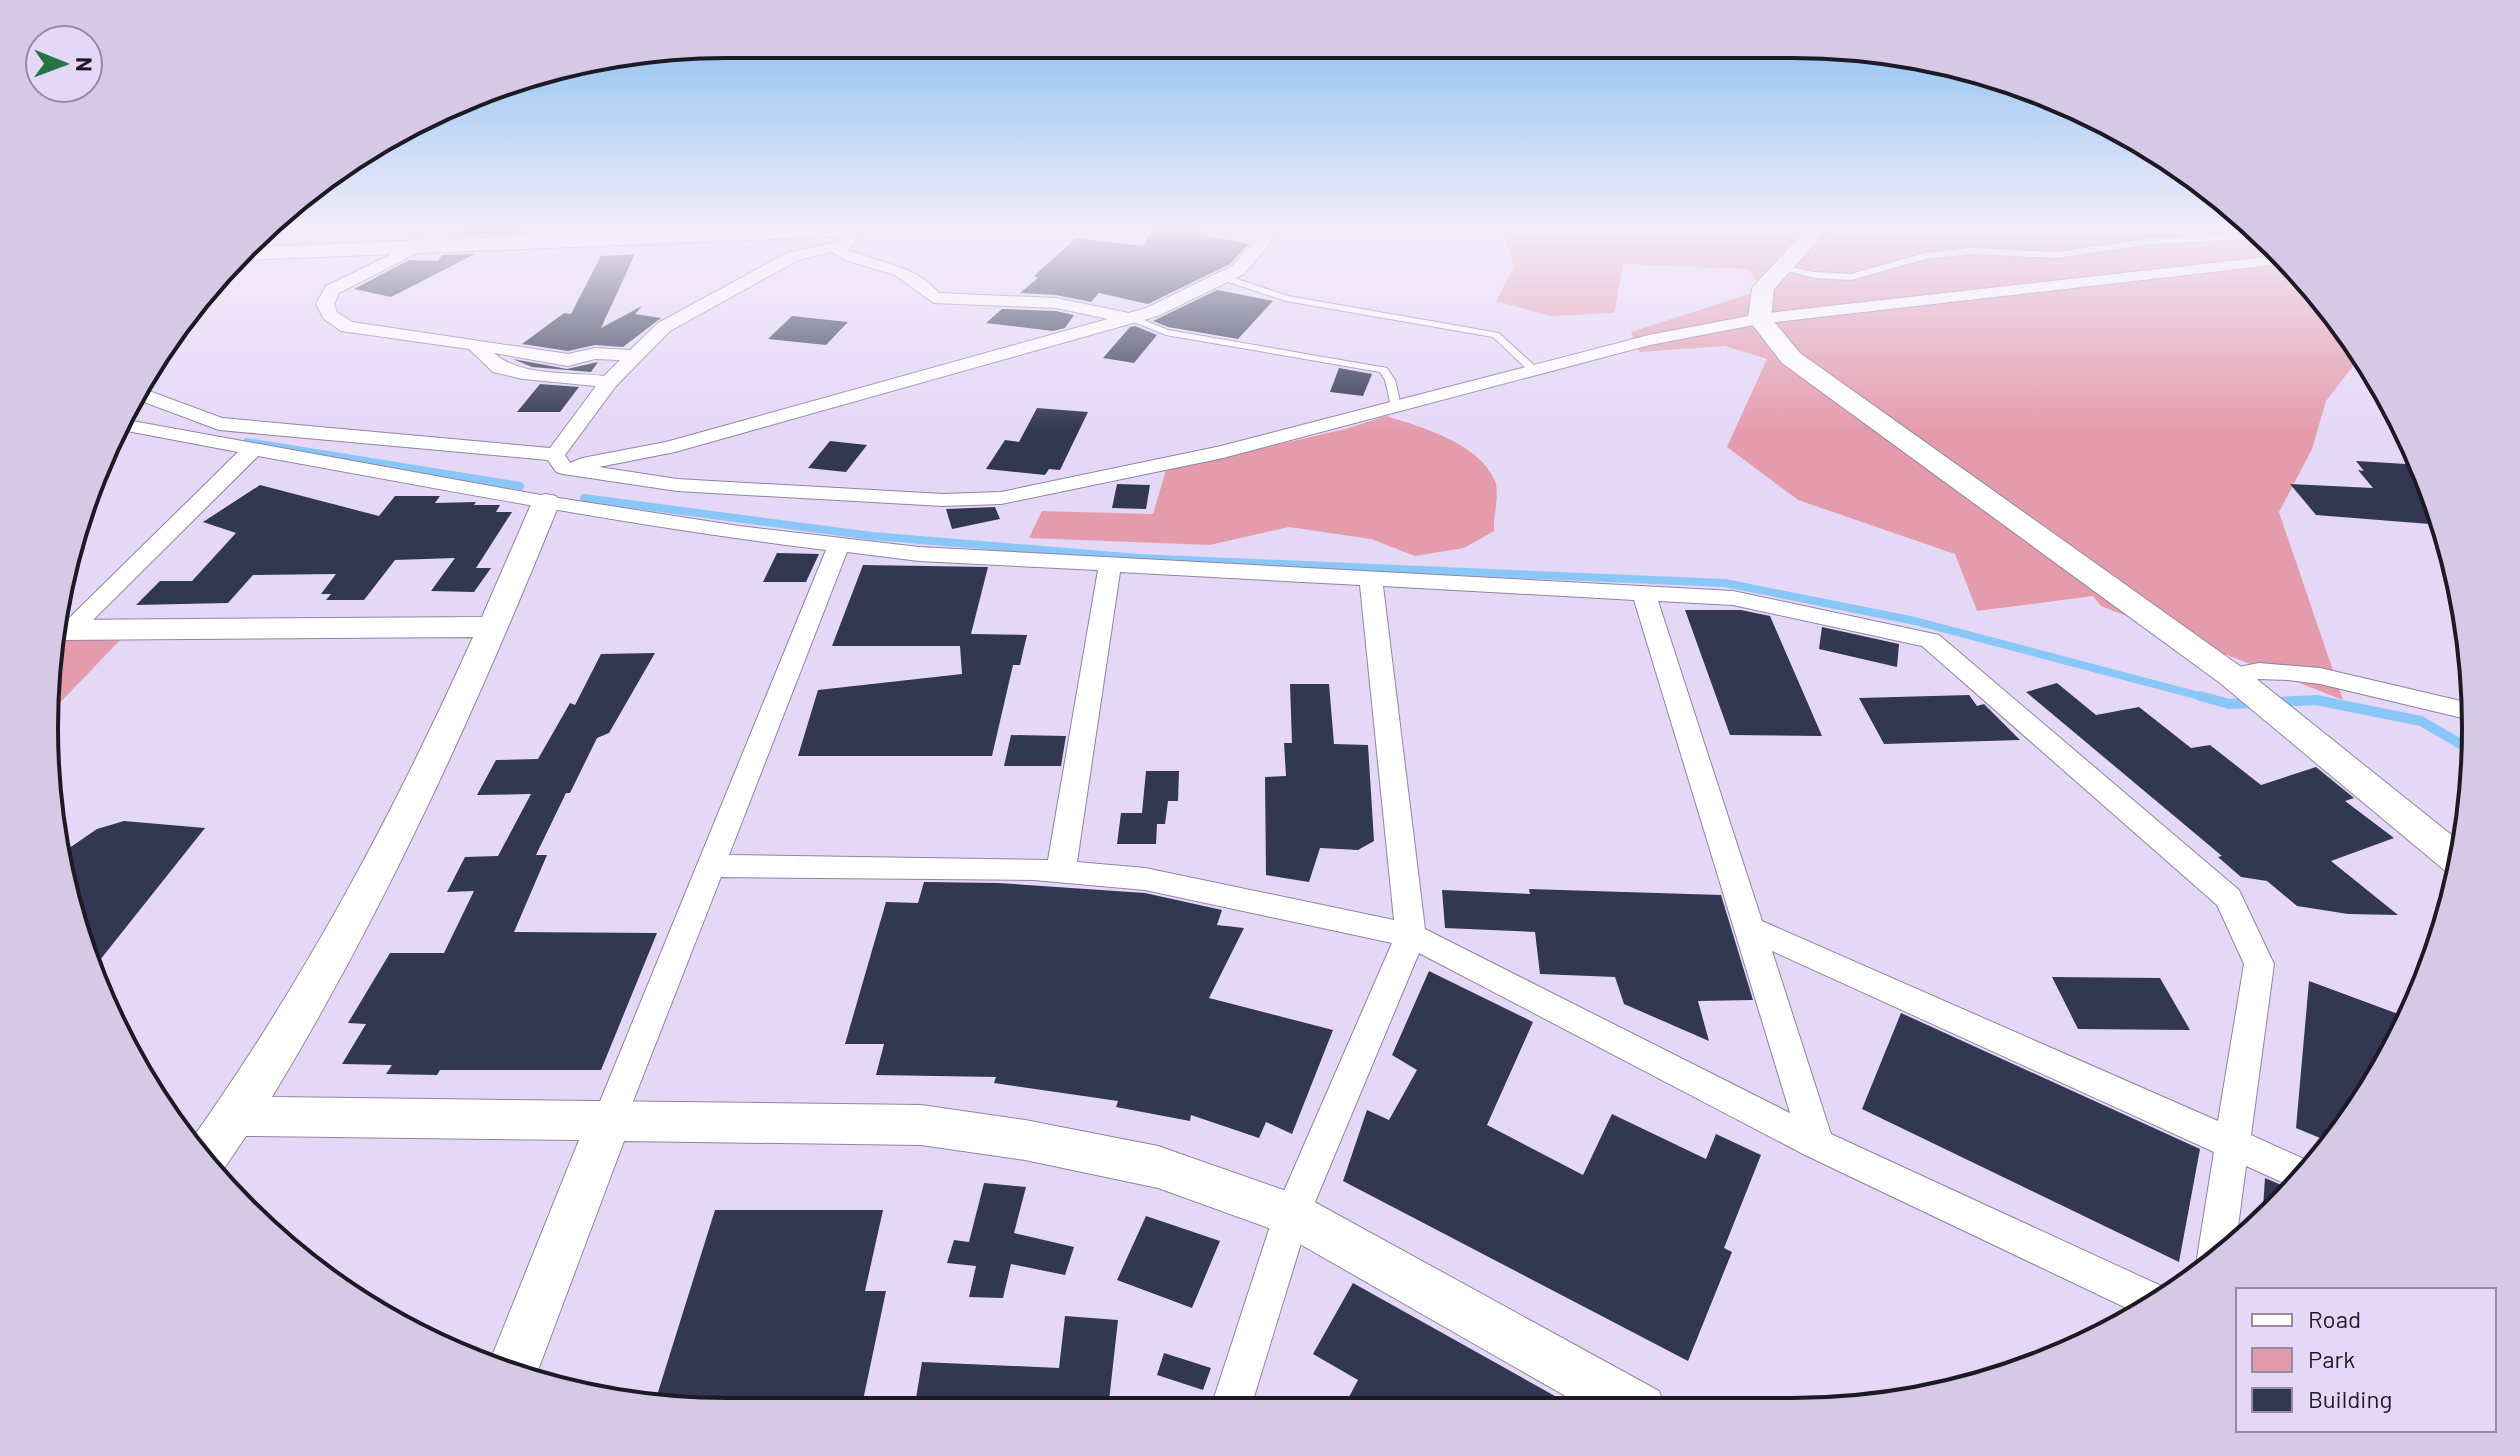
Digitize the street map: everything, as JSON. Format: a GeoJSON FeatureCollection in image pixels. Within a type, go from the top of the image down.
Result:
{"type":"FeatureCollection","features":[{"type":"Feature","properties":{"kind":"street"},"geometry":{"type":"LineString","coordinates":[[330,295],[325,304],[330,315],[347,327],[568,360],[595,353],[633,356]]}},
{"type":"Feature","properties":{"kind":"street"},"geometry":{"type":"LineString","coordinates":[[209,1152],[236,1116],[321,979],[378,876],[494,627],[546,502],[559,461],[609,382],[633,356],[664,327],[722,295]]}},
{"type":"Feature","properties":{"kind":"street"},"geometry":{"type":"LineString","coordinates":[[932,295],[934,298],[1056,303],[1132,318]]}},
{"type":"Feature","properties":{"kind":"street"},"geometry":{"type":"LineString","coordinates":[[559,461],[668,448],[1132,318],[1189,295]]}},
{"type":"Feature","properties":{"kind":"street"},"geometry":{"type":"LineString","coordinates":[[1762,295],[1759,319],[1791,358],[2232,676],[2450,854]]}},
{"type":"Feature","properties":{"kind":"street"},"geometry":{"type":"LineString","coordinates":[[146,396],[219,424],[559,461],[677,485],[943,500],[1001,498],[1223,452],[1613,347],[1759,319],[1971,295]]}},
{"type":"Feature","properties":{"kind":"street"},"geometry":{"type":"LineString","coordinates":[[474,344],[500,368],[547,377],[609,382]]}},
{"type":"Feature","properties":{"kind":"street"},"geometry":{"type":"LineString","coordinates":[[130,426],[546,502],[739,533],[839,545],[919,554],[1768,603],[1930,640],[2229,898],[2259,964],[2217,1246]]}},
{"type":"Feature","properties":{"kind":"street"},"geometry":{"type":"LineString","coordinates":[[66,629],[252,450]]}},
{"type":"Feature","properties":{"kind":"street"},"geometry":{"type":"LineString","coordinates":[[515,1363],[839,545]]}},
{"type":"Feature","properties":{"kind":"street"},"geometry":{"type":"LineString","coordinates":[[1061,871],[1110,565]]}},
{"type":"Feature","properties":{"kind":"street"},"geometry":{"type":"LineString","coordinates":[[1234,1398],[1292,1214],[1411,935],[1371,579]]}},
{"type":"Feature","properties":{"kind":"street"},"geometry":{"type":"LineString","coordinates":[[1644,594],[1817,1144]]}},
{"type":"Feature","properties":{"kind":"street"},"geometry":{"type":"LineString","coordinates":[[66,630],[494,627]]}},
{"type":"Feature","properties":{"kind":"street"},"geometry":{"type":"LineString","coordinates":[[2232,676],[2245,672],[2278,672],[2325,678],[2462,710]]}},
{"type":"Feature","properties":{"kind":"street"},"geometry":{"type":"LineString","coordinates":[[710,866],[1061,871],[1145,879],[1411,935],[1817,1144],[2144,1297]]}},
{"type":"Feature","properties":{"kind":"street"},"geometry":{"type":"LineString","coordinates":[[1749,928],[2295,1171]]}},
{"type":"Feature","properties":{"kind":"street"},"geometry":{"type":"LineString","coordinates":[[236,1116],[935,1127],[1025,1140],[1158,1167],[1292,1214],[1619,1398]]}},
{"type":"Feature","properties":{"kind":"lane"},"geometry":{"type":"LineString","coordinates":[[1277,295],[1496,335],[1533,369]]}},
{"type":"Feature","properties":{"kind":"lane"},"geometry":{"type":"LineString","coordinates":[[1132,318],[1166,332],[1383,370],[1390,380],[1396,406]]}},
{"type":"Feature","properties":{"kind":"green space"},"geometry":{"type":"Polygon","coordinates":[[[1499,295],[1617,295],[1614,313],[1550,316],[1496,301],[1499,295]]]}},
{"type":"Feature","properties":{"kind":"green space"},"geometry":{"type":"Polygon","coordinates":[[[1747,295],[2303,295],[2354,364],[2326,401],[2312,449],[2279,512],[2343,700],[2101,606],[2093,596],[1977,611],[1955,554],[1798,500],[1727,447],[1767,359],[1725,346],[1640,352],[1631,332],[1747,295]]]}},
{"type":"Feature","properties":{"kind":"green space"},"geometry":{"type":"Polygon","coordinates":[[[1386,416],[1448,438],[1476,456],[1495,481],[1494,531],[1464,548],[1415,556],[1371,539],[1289,527],[1210,545],[1029,538],[1042,511],[1153,514],[1166,470],[1346,429],[1386,416]]]}},
{"type":"Feature","properties":{"kind":"green space"},"geometry":{"type":"Polygon","coordinates":[[[122,638],[59,704],[59,684],[64,640],[122,638]]]}},
{"type":"Feature","properties":{"kind":"building"},"geometry":{"type":"Polygon","coordinates":[[[581,295],[616,295],[601,328],[642,306],[635,314],[661,318],[623,347],[595,345],[568,351],[522,344],[564,313],[571,314],[581,295]]]}},
{"type":"Feature","properties":{"kind":"building"},"geometry":{"type":"Polygon","coordinates":[[[1055,295],[1097,295],[1091,302],[1055,295]]]}},
{"type":"Feature","properties":{"kind":"building"},"geometry":{"type":"Polygon","coordinates":[[[1108,295],[1167,295],[1148,304],[1108,295]]]}},
{"type":"Feature","properties":{"kind":"building"},"geometry":{"type":"Polygon","coordinates":[[[1207,295],[1242,295],[1273,301],[1238,339],[1168,327],[1153,321],[1207,295]]]}},
{"type":"Feature","properties":{"kind":"building"},"geometry":{"type":"Polygon","coordinates":[[[1002,309],[1056,311],[1074,315],[1065,328],[1053,331],[986,323],[1002,309]]]}},
{"type":"Feature","properties":{"kind":"building"},"geometry":{"type":"Polygon","coordinates":[[[792,316],[848,322],[826,345],[768,339],[792,316]]]}},
{"type":"Feature","properties":{"kind":"building"},"geometry":{"type":"Polygon","coordinates":[[[1130,327],[1157,335],[1134,363],[1103,358],[1130,327]]]}},
{"type":"Feature","properties":{"kind":"building"},"geometry":{"type":"Polygon","coordinates":[[[513,359],[567,369],[598,362],[591,372],[532,367],[513,359]]]}},
{"type":"Feature","properties":{"kind":"building"},"geometry":{"type":"Polygon","coordinates":[[[1339,368],[1372,374],[1363,396],[1330,392],[1339,368]]]}},
{"type":"Feature","properties":{"kind":"building"},"geometry":{"type":"Polygon","coordinates":[[[540,384],[579,387],[560,412],[517,412],[540,384]]]}},
{"type":"Feature","properties":{"kind":"building"},"geometry":{"type":"Polygon","coordinates":[[[1037,408],[1088,412],[1060,470],[1049,469],[1045,475],[986,469],[1005,440],[1019,442],[1037,408]]]}},
{"type":"Feature","properties":{"kind":"building"},"geometry":{"type":"Polygon","coordinates":[[[830,441],[867,445],[846,472],[808,468],[830,441]]]}},
{"type":"Feature","properties":{"kind":"building"},"geometry":{"type":"Polygon","coordinates":[[[2356,461],[2407,464],[2429,524],[2316,515],[2290,484],[2373,488],[2358,470],[2364,471],[2356,461]]]}},
{"type":"Feature","properties":{"kind":"building"},"geometry":{"type":"Polygon","coordinates":[[[1117,484],[1150,485],[1146,509],[1112,508],[1117,484]]]}},
{"type":"Feature","properties":{"kind":"building"},"geometry":{"type":"Polygon","coordinates":[[[260,485],[379,516],[395,496],[440,496],[435,503],[476,502],[474,505],[500,505],[496,512],[512,512],[476,568],[491,568],[474,592],[431,591],[455,558],[395,560],[364,600],[326,600],[331,594],[321,594],[336,574],[253,575],[228,603],[136,605],[160,581],[192,581],[236,533],[203,522],[260,485]]]}},
{"type":"Feature","properties":{"kind":"building"},"geometry":{"type":"Polygon","coordinates":[[[995,507],[1000,519],[952,529],[946,509],[995,507]]]}},
{"type":"Feature","properties":{"kind":"building"},"geometry":{"type":"Polygon","coordinates":[[[777,553],[819,554],[806,582],[763,582],[777,553]]]}},
{"type":"Feature","properties":{"kind":"building"},"geometry":{"type":"Polygon","coordinates":[[[863,565],[988,567],[971,634],[1027,635],[1020,665],[1013,665],[992,756],[798,756],[818,690],[962,674],[960,646],[832,646],[863,565]]]}},
{"type":"Feature","properties":{"kind":"building"},"geometry":{"type":"Polygon","coordinates":[[[1685,610],[1741,610],[1770,616],[1822,736],[1730,735],[1685,610]]]}},
{"type":"Feature","properties":{"kind":"building"},"geometry":{"type":"Polygon","coordinates":[[[1822,627],[1899,644],[1897,667],[1819,649],[1822,627]]]}},
{"type":"Feature","properties":{"kind":"building"},"geometry":{"type":"Polygon","coordinates":[[[655,653],[609,733],[597,738],[570,793],[566,793],[536,855],[547,855],[514,932],[657,933],[601,1070],[440,1070],[437,1075],[386,1074],[392,1065],[342,1064],[366,1024],[348,1023],[390,953],[444,953],[474,891],[447,892],[465,857],[498,856],[531,794],[477,795],[496,760],[538,759],[570,703],[575,705],[601,654],[655,653]]]}},
{"type":"Feature","properties":{"kind":"building"},"geometry":{"type":"Polygon","coordinates":[[[2057,683],[2096,715],[2139,707],[2191,748],[2210,745],[2261,785],[2316,767],[2354,798],[2345,801],[2394,838],[2331,861],[2398,915],[2348,914],[2297,906],[2267,881],[2241,877],[2218,857],[2222,856],[2026,692],[2057,683]]]}},
{"type":"Feature","properties":{"kind":"building"},"geometry":{"type":"Polygon","coordinates":[[[1290,684],[1329,684],[1334,744],[1368,745],[1374,841],[1358,850],[1320,848],[1309,882],[1266,875],[1265,777],[1286,776],[1284,743],[1292,743],[1290,684]]]}},
{"type":"Feature","properties":{"kind":"building"},"geometry":{"type":"Polygon","coordinates":[[[1969,695],[1977,706],[1984,704],[2020,740],[1884,744],[1859,698],[1969,695]]]}},
{"type":"Feature","properties":{"kind":"building"},"geometry":{"type":"Polygon","coordinates":[[[1011,735],[1066,736],[1061,766],[1004,766],[1011,735]]]}},
{"type":"Feature","properties":{"kind":"building"},"geometry":{"type":"Polygon","coordinates":[[[1146,771],[1179,771],[1178,801],[1168,801],[1165,824],[1157,824],[1156,844],[1117,844],[1121,813],[1142,813],[1146,771]]]}},
{"type":"Feature","properties":{"kind":"building"},"geometry":{"type":"Polygon","coordinates":[[[124,821],[205,828],[100,960],[81,901],[69,848],[97,829],[124,821]]]}},
{"type":"Feature","properties":{"kind":"building"},"geometry":{"type":"Polygon","coordinates":[[[924,882],[998,883],[1145,893],[1222,910],[1217,925],[1244,928],[1209,998],[1333,1030],[1292,1134],[1266,1122],[1259,1138],[1191,1115],[1190,1121],[1116,1107],[1118,1101],[994,1083],[996,1077],[876,1075],[884,1044],[845,1044],[886,902],[918,903],[924,882]]]}},
{"type":"Feature","properties":{"kind":"building"},"geometry":{"type":"Polygon","coordinates":[[[1529,889],[1721,895],[1753,1000],[1698,1001],[1709,1041],[1624,1004],[1615,977],[1540,974],[1535,932],[1445,928],[1442,890],[1530,894],[1529,889]]]}},
{"type":"Feature","properties":{"kind":"building"},"geometry":{"type":"Polygon","coordinates":[[[1429,971],[1533,1022],[1487,1125],[1583,1175],[1612,1114],[1706,1159],[1716,1134],[1761,1155],[1724,1248],[1732,1252],[1688,1361],[1343,1181],[1367,1110],[1389,1120],[1417,1070],[1392,1055],[1429,971]]]}},
{"type":"Feature","properties":{"kind":"building"},"geometry":{"type":"Polygon","coordinates":[[[2052,977],[2160,978],[2190,1030],[2078,1029],[2052,977]]]}},
{"type":"Feature","properties":{"kind":"building"},"geometry":{"type":"Polygon","coordinates":[[[2309,981],[2398,1014],[2372,1063],[2322,1139],[2296,1128],[2309,981]]]}},
{"type":"Feature","properties":{"kind":"building"},"geometry":{"type":"Polygon","coordinates":[[[1901,1013],[2200,1149],[2179,1262],[1862,1109],[1901,1013]]]}},
{"type":"Feature","properties":{"kind":"building"},"geometry":{"type":"Polygon","coordinates":[[[2265,1178],[2282,1185],[2266,1202],[2263,1205],[2265,1178]]]}},
{"type":"Feature","properties":{"kind":"building"},"geometry":{"type":"Polygon","coordinates":[[[984,1183],[1026,1187],[1014,1233],[1074,1247],[1065,1275],[1011,1264],[1003,1298],[969,1297],[976,1266],[947,1263],[954,1240],[969,1242],[984,1183]]]}},
{"type":"Feature","properties":{"kind":"building"},"geometry":{"type":"Polygon","coordinates":[[[715,1210],[883,1210],[865,1291],[886,1291],[864,1398],[728,1398],[657,1394],[715,1210]]]}},
{"type":"Feature","properties":{"kind":"building"},"geometry":{"type":"Polygon","coordinates":[[[1146,1216],[1220,1241],[1192,1308],[1117,1280],[1146,1216]]]}},
{"type":"Feature","properties":{"kind":"building"},"geometry":{"type":"Polygon","coordinates":[[[1353,1283],[1559,1398],[1348,1398],[1358,1380],[1313,1354],[1353,1283]]]}},
{"type":"Feature","properties":{"kind":"building"},"geometry":{"type":"Polygon","coordinates":[[[1065,1316],[1118,1320],[1109,1398],[916,1398],[922,1362],[1059,1368],[1065,1316]]]}},
{"type":"Feature","properties":{"kind":"building"},"geometry":{"type":"Polygon","coordinates":[[[1164,1353],[1211,1368],[1203,1390],[1157,1375],[1164,1353]]]}},
{"type":"Feature","properties":{"kind":"waterway"},"geometry":{"type":"LineString","coordinates":[[247,442],[520,486]]}},
{"type":"Feature","properties":{"kind":"waterway"},"geometry":{"type":"LineString","coordinates":[[584,498],[872,536],[1139,558],[1725,583],[1915,621],[2207,698]]}},
{"type":"Feature","properties":{"kind":"waterway"},"geometry":{"type":"LineString","coordinates":[[2200,696],[2229,704],[2257,703]]}},
{"type":"Feature","properties":{"kind":"waterway"},"geometry":{"type":"LineString","coordinates":[[2276,702],[2316,700],[2421,721],[2462,745]]}}]}
